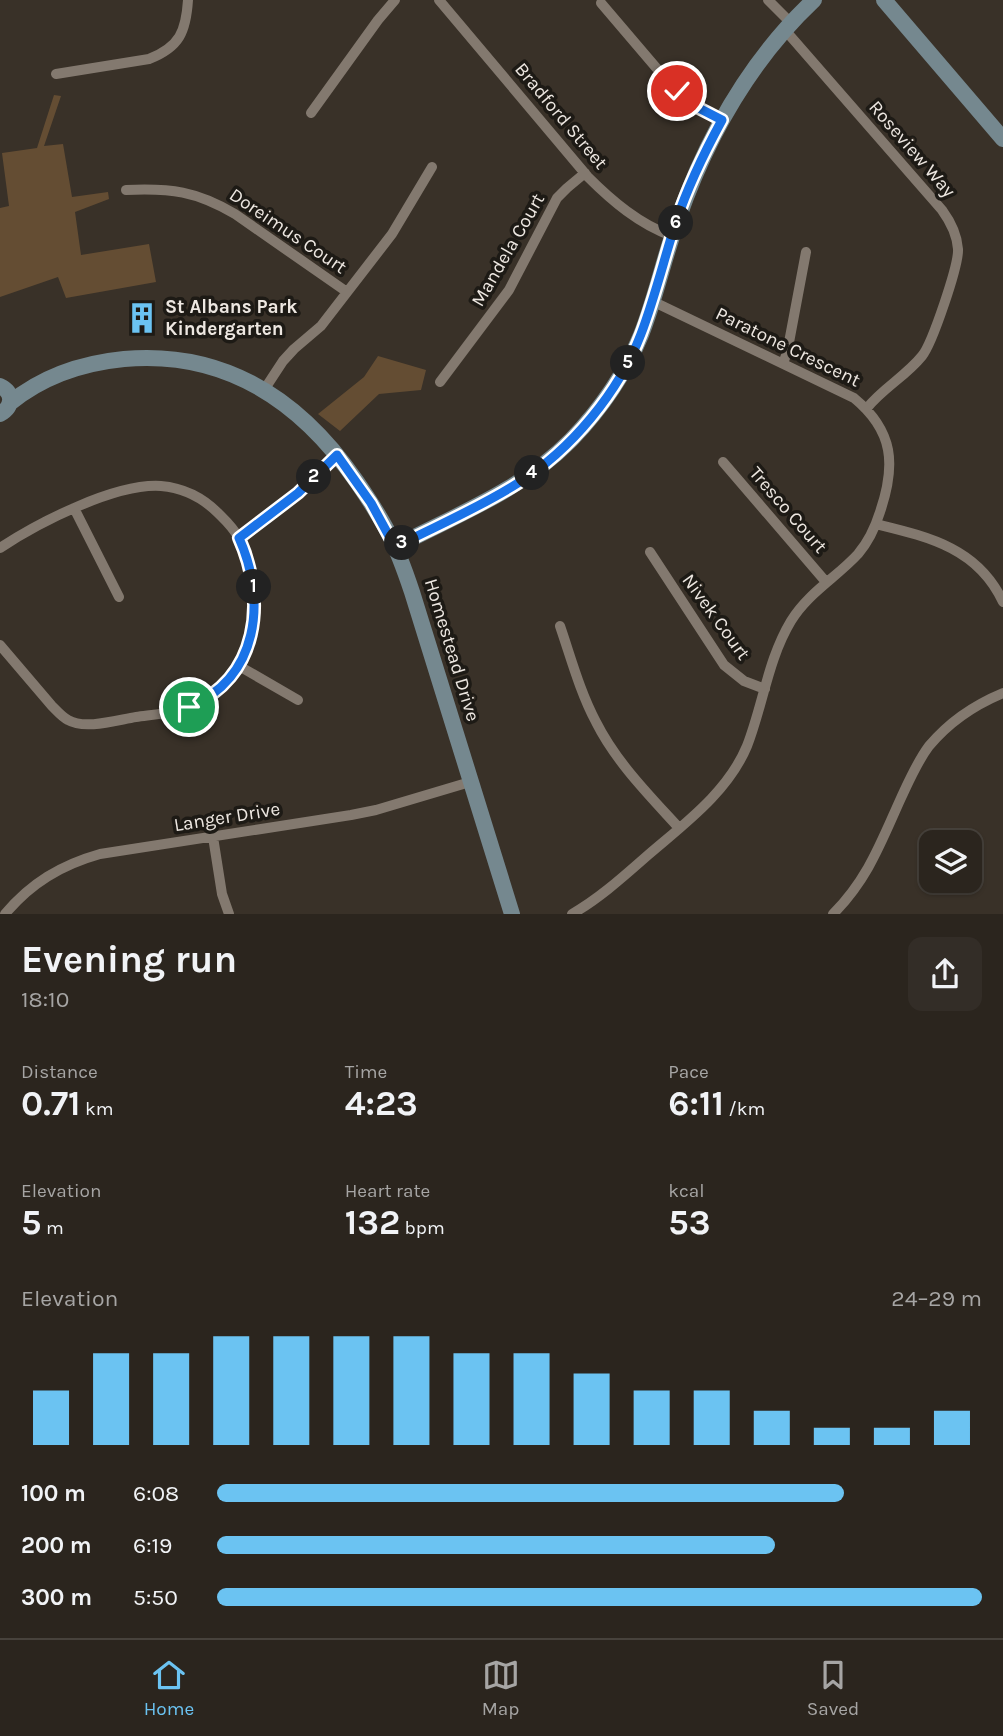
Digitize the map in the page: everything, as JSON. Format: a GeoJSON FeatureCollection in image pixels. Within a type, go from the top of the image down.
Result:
{"type":"FeatureCollection","features":[{"type":"Feature","properties":{"kind":"street"},"geometry":{"type":"LineString","coordinates":[[56,74],[149,59],[163,54],[181,34],[187,17],[188,0]]}},
{"type":"Feature","properties":{"kind":"street"},"geometry":{"type":"LineString","coordinates":[[311,113],[395,0]]}},
{"type":"Feature","properties":{"kind":"street","name":"Bradford Street"},"geometry":{"type":"LineString","coordinates":[[439,0],[604,193],[644,224],[672,236]]}},
{"type":"Feature","properties":{"kind":"street","name":"Roseview Way"},"geometry":{"type":"LineString","coordinates":[[768,0],[942,209],[950,221],[957,241],[955,271],[925,352],[867,408]]}},
{"type":"Feature","properties":{"kind":"street"},"geometry":{"type":"LineString","coordinates":[[395,547],[518,483],[546,463],[571,440],[614,387],[641,334],[694,176],[722,120],[752,72],[788,26],[814,0]]}},
{"type":"Feature","properties":{"kind":"street"},"geometry":{"type":"LineString","coordinates":[[884,0],[1003,139]]}},
{"type":"Feature","properties":{"kind":"street"},"geometry":{"type":"LineString","coordinates":[[601,4],[682,96],[699,109],[722,120]]}},
{"type":"Feature","properties":{"kind":"street"},"geometry":{"type":"LineString","coordinates":[[264,390],[283,361],[321,326],[393,234],[432,167]]}},
{"type":"Feature","properties":{"kind":"street","name":"Mandela Court"},"geometry":{"type":"LineString","coordinates":[[440,382],[509,290],[557,198],[585,173]]}},
{"type":"Feature","properties":{"kind":"street","name":"Doreimus Court"},"geometry":{"type":"LineString","coordinates":[[126,190],[169,190],[216,203],[347,292]]}},
{"type":"Feature","properties":{"kind":"street"},"geometry":{"type":"LineString","coordinates":[[783,363],[788,353],[806,252]]}},
{"type":"Feature","properties":{"kind":"street","name":"Paratone Crescent"},"geometry":{"type":"LineString","coordinates":[[572,914],[610,888],[679,828],[709,801],[734,770],[745,749],[775,654],[792,620],[806,602],[870,539],[885,500],[891,468],[883,431],[867,408],[855,398],[652,301]]}},
{"type":"Feature","properties":{"kind":"street","name":"Homestead Drive"},"geometry":{"type":"LineString","coordinates":[[4,397],[71,370],[110,360],[158,358],[202,364],[227,372],[264,390],[315,429],[371,503],[395,547],[412,592],[512,914]]}},
{"type":"Feature","properties":{"kind":"street"},"geometry":{"type":"LineString","coordinates":[[239,538],[292,498],[337,455]]}},
{"type":"Feature","properties":{"kind":"street","name":"Tresco Court"},"geometry":{"type":"LineString","coordinates":[[723,462],[826,582]]}},
{"type":"Feature","properties":{"kind":"street"},"geometry":{"type":"LineString","coordinates":[[0,548],[88,502],[136,488],[174,488],[200,498],[224,519],[239,538],[249,565],[255,597],[251,635],[239,666],[217,691],[201,703],[189,707],[83,725],[60,714],[0,645]]}},
{"type":"Feature","properties":{"kind":"street"},"geometry":{"type":"LineString","coordinates":[[74,508],[119,597]]}},
{"type":"Feature","properties":{"kind":"street"},"geometry":{"type":"LineString","coordinates":[[877,524],[929,537],[956,550],[1000,588],[1003,602]]}},
{"type":"Feature","properties":{"kind":"street","name":"Nivek Court"},"geometry":{"type":"LineString","coordinates":[[650,552],[724,665],[744,681],[765,689]]}},
{"type":"Feature","properties":{"kind":"street"},"geometry":{"type":"LineString","coordinates":[[559,626],[589,708],[607,741],[638,782],[679,828]]}},
{"type":"Feature","properties":{"kind":"street"},"geometry":{"type":"LineString","coordinates":[[239,666],[298,700]]}},
{"type":"Feature","properties":{"kind":"street"},"geometry":{"type":"LineString","coordinates":[[832,914],[855,889],[866,872],[911,778],[929,747],[956,719],[1003,693]]}},
{"type":"Feature","properties":{"kind":"street","name":"Langer Drive"},"geometry":{"type":"LineString","coordinates":[[5,914],[36,882],[77,861],[100,854],[351,816],[470,782]]}},
{"type":"Feature","properties":{"kind":"street"},"geometry":{"type":"LineString","coordinates":[[213,837],[220,886],[229,914]]}},
{"type":"Feature","properties":{"kind":"shaded area"},"geometry":{"type":"Polygon","coordinates":[[[54,95],[61,96],[44,146],[63,144],[72,197],[108,192],[109,199],[75,212],[81,255],[149,244],[156,282],[66,298],[58,277],[0,297],[0,208],[9,206],[2,153],[37,148],[54,95]]]}},
{"type":"Feature","properties":{"kind":"shaded area"},"geometry":{"type":"Polygon","coordinates":[[[378,356],[426,370],[421,390],[379,394],[340,431],[318,414],[364,377],[378,356]]]}},
{"type":"Feature","properties":{"kind":"place","name":"St Albans Park Kindergarten"},"geometry":{"type":"Point","coordinates":[142,318]}},
{"type":"Feature","properties":{"kind":"route"},"geometry":{"type":"LineString","coordinates":[[189,707],[201,703],[223,686],[239,666],[251,635],[255,597],[249,565],[239,538],[298,493],[337,455],[371,503],[395,547],[518,483],[546,463],[594,414],[630,360],[694,176],[722,120],[687,102],[677,91]]}}]}
